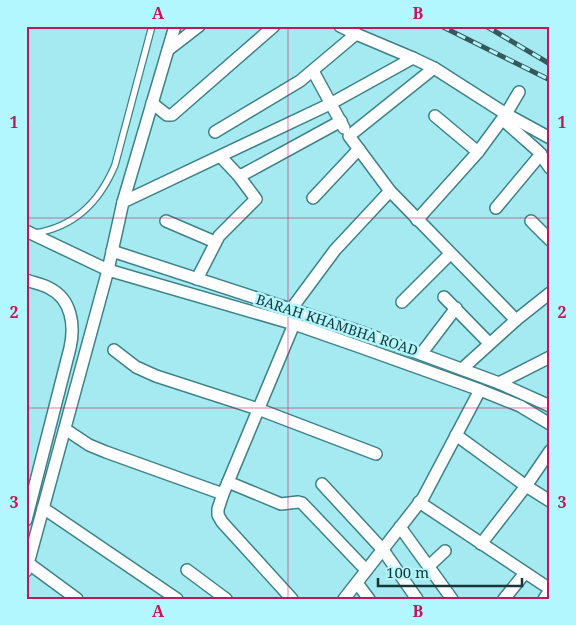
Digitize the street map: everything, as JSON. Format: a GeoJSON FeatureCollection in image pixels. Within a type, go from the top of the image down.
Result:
{"type":"FeatureCollection","features":[{"type":"Feature","properties":{"kind":"street"},"geometry":{"type":"LineString","coordinates":[[77,599],[27,567],[108,270],[123,202],[175,26]]}},
{"type":"Feature","properties":{"kind":"street"},"geometry":{"type":"LineString","coordinates":[[168,50],[199,26]]}},
{"type":"Feature","properties":{"kind":"street"},"geometry":{"type":"LineString","coordinates":[[152,103],[168,115],[172,114],[274,26]]}},
{"type":"Feature","properties":{"kind":"street"},"geometry":{"type":"LineString","coordinates":[[340,26],[434,68],[504,117],[541,154],[550,168]]}},
{"type":"Feature","properties":{"kind":"street"},"geometry":{"type":"LineString","coordinates":[[216,132],[300,80],[356,34]]}},
{"type":"Feature","properties":{"kind":"street"},"geometry":{"type":"LineString","coordinates":[[123,202],[330,104],[413,58]]}},
{"type":"Feature","properties":{"kind":"street"},"geometry":{"type":"LineString","coordinates":[[349,136],[434,68]]}},
{"type":"Feature","properties":{"kind":"street"},"geometry":{"type":"LineString","coordinates":[[312,71],[349,136],[390,191],[516,320]]}},
{"type":"Feature","properties":{"kind":"street"},"geometry":{"type":"LineString","coordinates":[[417,220],[478,152],[504,117],[519,92]]}},
{"type":"Feature","properties":{"kind":"street"},"geometry":{"type":"LineString","coordinates":[[435,116],[478,152]]}},
{"type":"Feature","properties":{"kind":"street"},"geometry":{"type":"LineString","coordinates":[[504,117],[550,138]]}},
{"type":"Feature","properties":{"kind":"street"},"geometry":{"type":"LineString","coordinates":[[238,175],[242,175],[341,121]]}},
{"type":"Feature","properties":{"kind":"street"},"geometry":{"type":"LineString","coordinates":[[313,198],[359,149]]}},
{"type":"Feature","properties":{"kind":"street"},"geometry":{"type":"LineString","coordinates":[[496,208],[541,154]]}},
{"type":"Feature","properties":{"kind":"street"},"geometry":{"type":"LineString","coordinates":[[197,279],[215,242],[256,199],[238,175],[221,157]]}},
{"type":"Feature","properties":{"kind":"street"},"geometry":{"type":"LineString","coordinates":[[292,308],[335,250],[390,191]]}},
{"type":"Feature","properties":{"kind":"street"},"geometry":{"type":"LineString","coordinates":[[166,221],[215,242]]}},
{"type":"Feature","properties":{"kind":"street"},"geometry":{"type":"LineString","coordinates":[[531,221],[550,240]]}},
{"type":"Feature","properties":{"kind":"street","name":"BARAH KHAMBHA ROAD"},"geometry":{"type":"LineString","coordinates":[[30,232],[108,270],[294,324],[480,390],[520,406],[550,424]]}},
{"type":"Feature","properties":{"kind":"street","name":"BARAH KHAMBHA ROAD"},"geometry":{"type":"LineString","coordinates":[[112,251],[292,308],[499,382],[550,406]]}},
{"type":"Feature","properties":{"kind":"street"},"geometry":{"type":"LineString","coordinates":[[402,302],[450,254]]}},
{"type":"Feature","properties":{"kind":"street"},"geometry":{"type":"LineString","coordinates":[[26,280],[48,287],[58,295],[70,313],[73,327],[70,348],[26,520]]}},
{"type":"Feature","properties":{"kind":"street"},"geometry":{"type":"LineString","coordinates":[[462,369],[489,343],[550,292]]}},
{"type":"Feature","properties":{"kind":"street"},"geometry":{"type":"LineString","coordinates":[[444,297],[489,343]]}},
{"type":"Feature","properties":{"kind":"street"},"geometry":{"type":"LineString","coordinates":[[421,354],[456,308]]}},
{"type":"Feature","properties":{"kind":"street"},"geometry":{"type":"LineString","coordinates":[[292,599],[222,522],[218,515],[222,494],[294,324]]}},
{"type":"Feature","properties":{"kind":"street"},"geometry":{"type":"LineString","coordinates":[[114,350],[136,367],[156,376],[258,409],[376,454]]}},
{"type":"Feature","properties":{"kind":"street"},"geometry":{"type":"LineString","coordinates":[[499,382],[550,356]]}},
{"type":"Feature","properties":{"kind":"street"},"geometry":{"type":"LineString","coordinates":[[344,599],[419,502],[480,390]]}},
{"type":"Feature","properties":{"kind":"street"},"geometry":{"type":"LineString","coordinates":[[65,429],[89,445],[222,494]]}},
{"type":"Feature","properties":{"kind":"street"},"geometry":{"type":"LineString","coordinates":[[456,435],[526,486],[550,501]]}},
{"type":"Feature","properties":{"kind":"street"},"geometry":{"type":"LineString","coordinates":[[481,544],[526,486],[550,451]]}},
{"type":"Feature","properties":{"kind":"street"},"geometry":{"type":"LineString","coordinates":[[228,482],[281,504],[302,503],[366,570]]}},
{"type":"Feature","properties":{"kind":"street"},"geometry":{"type":"LineString","coordinates":[[322,484],[382,550],[417,599]]}},
{"type":"Feature","properties":{"kind":"street"},"geometry":{"type":"LineString","coordinates":[[419,502],[550,590],[544,599]]}},
{"type":"Feature","properties":{"kind":"street"},"geometry":{"type":"LineString","coordinates":[[43,508],[177,599]]}},
{"type":"Feature","properties":{"kind":"street"},"geometry":{"type":"LineString","coordinates":[[400,527],[452,599]]}},
{"type":"Feature","properties":{"kind":"street"},"geometry":{"type":"LineString","coordinates":[[429,566],[445,551]]}},
{"type":"Feature","properties":{"kind":"street"},"geometry":{"type":"LineString","coordinates":[[187,570],[226,599]]}},
{"type":"Feature","properties":{"kind":"street"},"geometry":{"type":"LineString","coordinates":[[504,599],[525,573]]}},
{"type":"Feature","properties":{"kind":"street"},"geometry":{"type":"LineString","coordinates":[[357,583],[369,599]]}},
{"type":"Feature","properties":{"kind":"lane"},"geometry":{"type":"LineString","coordinates":[[30,232],[63,226],[82,214],[110,177],[115,166],[152,26]]}},
{"type":"Feature","properties":{"kind":"railway"},"geometry":{"type":"LineString","coordinates":[[441,26],[550,80]]}},
{"type":"Feature","properties":{"kind":"railway"},"geometry":{"type":"LineString","coordinates":[[486,26],[550,64]]}}]}
